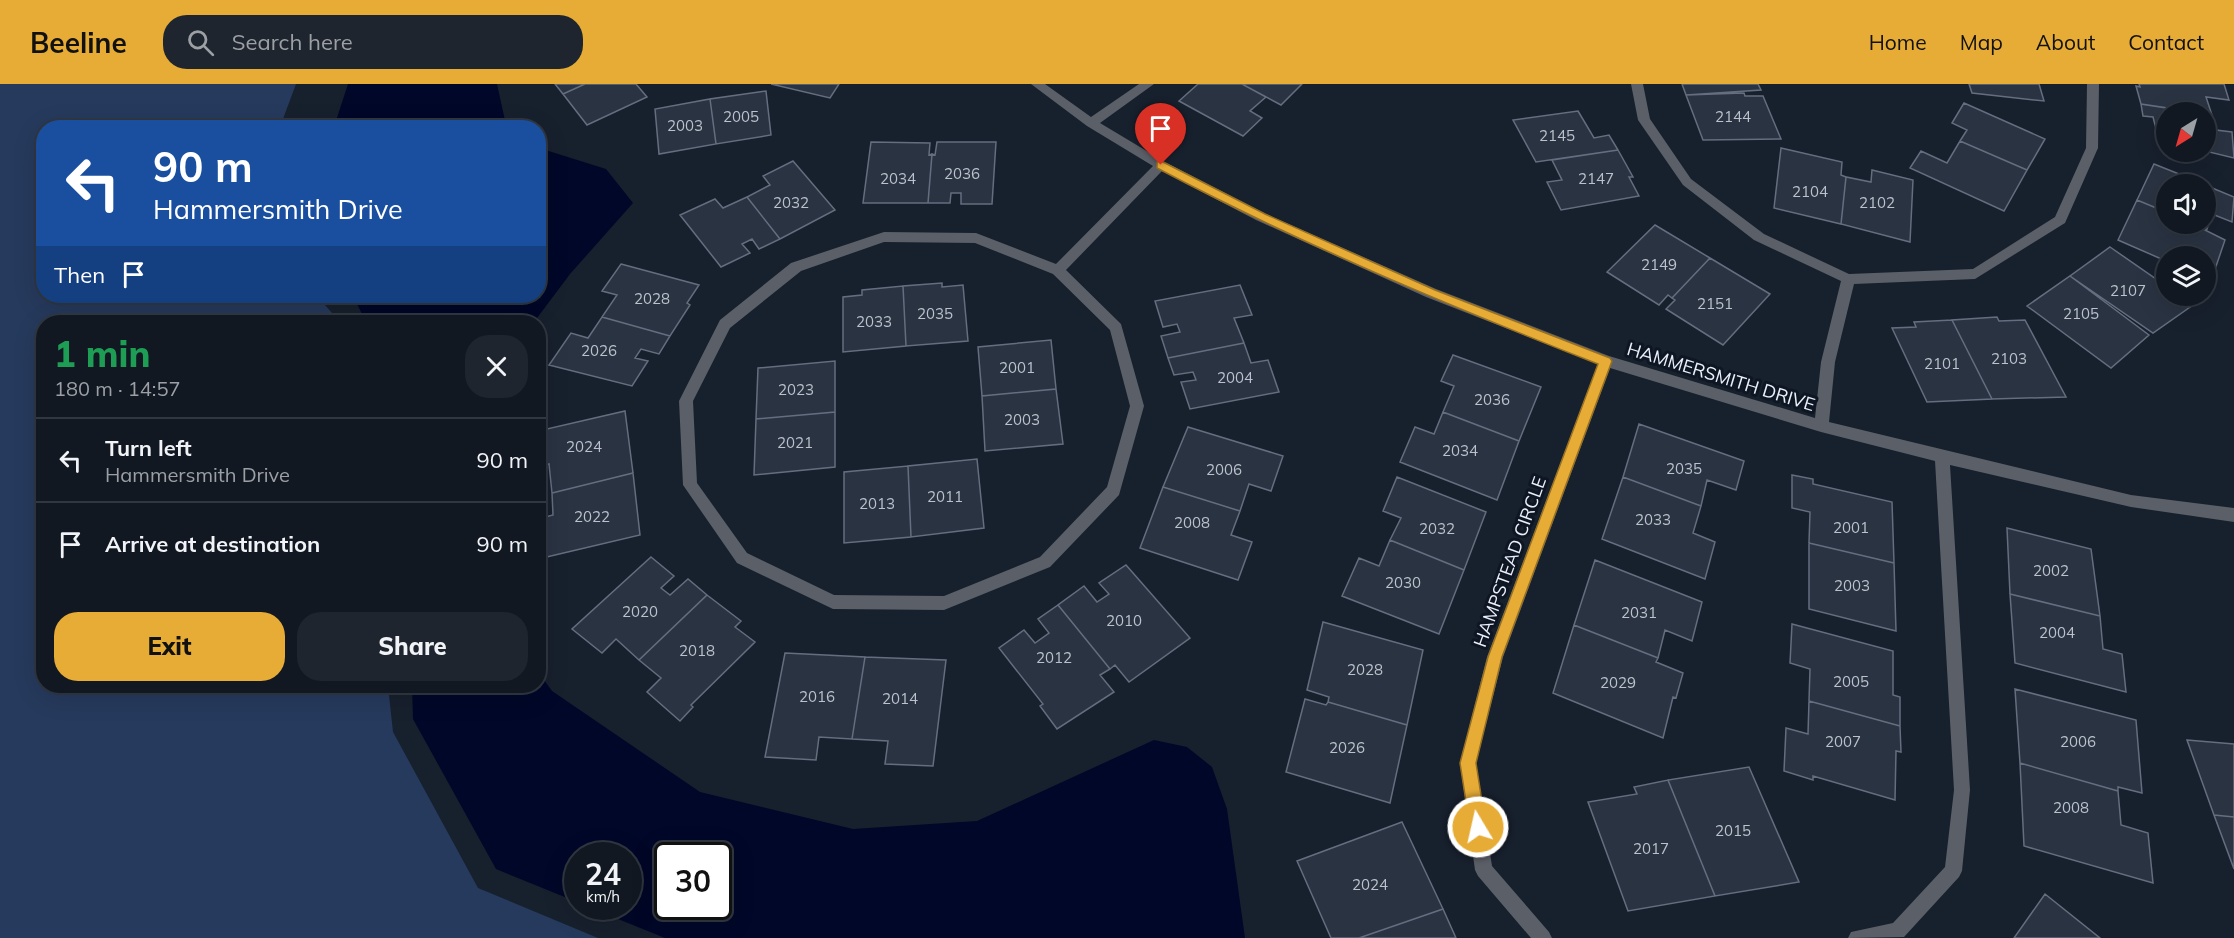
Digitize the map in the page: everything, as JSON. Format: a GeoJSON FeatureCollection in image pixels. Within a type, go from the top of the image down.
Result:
{"type":"FeatureCollection","features":[{"type":"Feature","properties":{"kind":"street","name":"HAMMERSMITH DRIVE"},"geometry":{"type":"LineString","coordinates":[[1037,84],[1091,123],[1161,165],[1261,217],[1431,293],[1606,361],[1821,426],[1941,457],[2131,501],[2234,515]]}},
{"type":"Feature","properties":{"kind":"street"},"geometry":{"type":"LineString","coordinates":[[1091,123],[1148,84]]}},
{"type":"Feature","properties":{"kind":"street"},"geometry":{"type":"LineString","coordinates":[[1637,84],[1644,120],[1687,182],[1759,237],[1848,279],[1975,274],[2060,220],[2092,148],[2092,84]]}},
{"type":"Feature","properties":{"kind":"street"},"geometry":{"type":"LineString","coordinates":[[1058,270],[1161,165]]}},
{"type":"Feature","properties":{"kind":"street"},"geometry":{"type":"LineString","coordinates":[[884,237],[976,238],[1058,270],[1116,328],[1137,406],[1114,490],[1045,562],[944,603],[833,602],[742,558],[690,484],[686,401],[725,324],[796,267],[884,237]]}},
{"type":"Feature","properties":{"kind":"street"},"geometry":{"type":"LineString","coordinates":[[1821,426],[1828,362],[1848,279]]}},
{"type":"Feature","properties":{"kind":"street","name":"HAMPSTEAD CIRCLE"},"geometry":{"type":"LineString","coordinates":[[1543,938],[1484,870],[1468,763],[1495,657],[1606,361]]}},
{"type":"Feature","properties":{"kind":"street"},"geometry":{"type":"LineString","coordinates":[[1857,938],[1898,931],[1953,871],[1962,790],[1941,457]]}},
{"type":"Feature","properties":{"kind":"shaded area"},"geometry":{"type":"Polygon","coordinates":[[[0,84],[296,84],[283,120],[36,120],[36,303],[323,303],[334,315],[36,315],[36,693],[389,693],[393,732],[478,888],[598,938],[0,938],[0,84]]]}},
{"type":"Feature","properties":{"kind":"shaded area"},"geometry":{"type":"Polygon","coordinates":[[[348,84],[497,84],[505,120],[336,120],[348,84]]]}},
{"type":"Feature","properties":{"kind":"shaded area"},"geometry":{"type":"Polygon","coordinates":[[[546,150],[606,169],[633,203],[570,274],[539,315],[362,315],[356,303],[546,303],[546,150]]]}},
{"type":"Feature","properties":{"kind":"shaded area"},"geometry":{"type":"Polygon","coordinates":[[[546,683],[552,691],[700,792],[853,829],[977,821],[1154,740],[1187,747],[1212,767],[1227,809],[1245,938],[665,938],[621,920],[642,920],[642,842],[564,842],[564,897],[496,869],[413,719],[412,693],[546,693],[546,683]]]}},
{"type":"Feature","properties":{"kind":"building"},"geometry":{"type":"Polygon","coordinates":[[[555,84],[585,84],[563,94],[555,84]]]}},
{"type":"Feature","properties":{"kind":"building"},"geometry":{"type":"Polygon","coordinates":[[[585,84],[636,84],[647,97],[587,125],[563,94],[585,84]]]}},
{"type":"Feature","properties":{"kind":"building"},"geometry":{"type":"Polygon","coordinates":[[[771,84],[839,84],[830,98],[771,84]]]}},
{"type":"Feature","properties":{"kind":"building"},"geometry":{"type":"Polygon","coordinates":[[[1198,84],[1242,84],[1266,97],[1250,111],[1262,118],[1243,136],[1179,101],[1198,84]]]}},
{"type":"Feature","properties":{"kind":"building"},"geometry":{"type":"Polygon","coordinates":[[[1242,84],[1302,84],[1281,105],[1242,84]]]}},
{"type":"Feature","properties":{"kind":"building"},"geometry":{"type":"Polygon","coordinates":[[[1682,84],[1758,84],[1761,90],[1686,95],[1682,84]]]}},
{"type":"Feature","properties":{"kind":"building"},"geometry":{"type":"Polygon","coordinates":[[[1969,84],[2039,84],[2044,101],[1972,93],[1969,84]]]}},
{"type":"Feature","properties":{"kind":"building"},"geometry":{"type":"Polygon","coordinates":[[[2139,84],[2224,84],[2229,100],[2206,97],[2208,102],[2156,102],[2156,106],[2141,104],[2136,86],[2140,87],[2139,84]]]}},
{"type":"Feature","properties":{"kind":"building"},"geometry":{"type":"Polygon","coordinates":[[[766,91],[771,135],[716,144],[710,99],[766,91]]]}},
{"type":"Feature","properties":{"kind":"building"},"geometry":{"type":"Polygon","coordinates":[[[1744,93],[1745,96],[1763,96],[1781,139],[1703,140],[1686,95],[1744,93]]]}},
{"type":"Feature","properties":{"kind":"building"},"geometry":{"type":"Polygon","coordinates":[[[710,99],[716,144],[659,154],[655,109],[710,99]]]}},
{"type":"Feature","properties":{"kind":"building"},"geometry":{"type":"Polygon","coordinates":[[[1964,103],[2045,139],[2027,170],[1960,141],[1967,130],[1952,123],[1964,103]]]}},
{"type":"Feature","properties":{"kind":"building"},"geometry":{"type":"Polygon","coordinates":[[[2141,104],[2156,106],[2156,129],[2153,117],[2143,116],[2141,104]]]}},
{"type":"Feature","properties":{"kind":"building"},"geometry":{"type":"Polygon","coordinates":[[[1578,111],[1594,138],[1609,135],[1618,150],[1536,162],[1513,120],[1578,111]]]}},
{"type":"Feature","properties":{"kind":"building"},"geometry":{"type":"Polygon","coordinates":[[[2216,130],[2232,132],[2234,158],[2216,154],[2216,130]]]}},
{"type":"Feature","properties":{"kind":"building"},"geometry":{"type":"Polygon","coordinates":[[[1960,141],[2027,170],[2004,211],[1910,168],[1921,151],[1947,163],[1960,141]]]}},
{"type":"Feature","properties":{"kind":"building"},"geometry":{"type":"Polygon","coordinates":[[[871,142],[930,143],[929,155],[932,154],[928,203],[863,203],[871,142]]]}},
{"type":"Feature","properties":{"kind":"building"},"geometry":{"type":"Polygon","coordinates":[[[937,142],[996,142],[992,204],[961,204],[961,193],[951,193],[950,203],[928,203],[932,154],[935,155],[937,142]]]}},
{"type":"Feature","properties":{"kind":"building"},"geometry":{"type":"Polygon","coordinates":[[[1781,148],[1842,162],[1841,175],[1846,177],[1841,224],[1774,208],[1781,148]]]}},
{"type":"Feature","properties":{"kind":"building"},"geometry":{"type":"Polygon","coordinates":[[[1618,150],[1633,177],[1629,177],[1639,196],[1561,210],[1547,182],[1562,180],[1552,160],[1618,150]]]}},
{"type":"Feature","properties":{"kind":"building"},"geometry":{"type":"Polygon","coordinates":[[[793,161],[835,210],[780,239],[747,197],[770,185],[763,176],[793,161]]]}},
{"type":"Feature","properties":{"kind":"building"},"geometry":{"type":"Polygon","coordinates":[[[2154,164],[2179,174],[2156,174],[2156,208],[2137,200],[2154,164]]]}},
{"type":"Feature","properties":{"kind":"building"},"geometry":{"type":"Polygon","coordinates":[[[1872,170],[1913,180],[1910,242],[1841,224],[1846,177],[1871,182],[1872,170]]]}},
{"type":"Feature","properties":{"kind":"building"},"geometry":{"type":"Polygon","coordinates":[[[2216,190],[2234,197],[2232,222],[2216,216],[2216,190]]]}},
{"type":"Feature","properties":{"kind":"building"},"geometry":{"type":"Polygon","coordinates":[[[747,197],[780,239],[759,249],[752,239],[742,244],[750,253],[721,267],[680,215],[715,199],[723,208],[747,197]]]}},
{"type":"Feature","properties":{"kind":"building"},"geometry":{"type":"Polygon","coordinates":[[[2137,200],[2156,208],[2156,234],[2213,234],[2225,240],[2216,266],[2216,246],[2156,246],[2156,257],[2118,240],[2137,200]]]}},
{"type":"Feature","properties":{"kind":"building"},"geometry":{"type":"Polygon","coordinates":[[[1655,225],[1710,258],[1672,298],[1668,295],[1659,305],[1607,272],[1655,225]]]}},
{"type":"Feature","properties":{"kind":"building"},"geometry":{"type":"Polygon","coordinates":[[[2110,247],[2156,279],[2156,306],[2192,306],[2153,333],[2070,276],[2110,247]]]}},
{"type":"Feature","properties":{"kind":"building"},"geometry":{"type":"Polygon","coordinates":[[[1710,258],[1770,294],[1723,345],[1666,309],[1675,300],[1672,298],[1710,258]]]}},
{"type":"Feature","properties":{"kind":"building"},"geometry":{"type":"Polygon","coordinates":[[[621,264],[699,285],[687,303],[690,305],[670,336],[602,317],[617,295],[602,291],[621,264]]]}},
{"type":"Feature","properties":{"kind":"building"},"geometry":{"type":"Polygon","coordinates":[[[2070,276],[2149,335],[2111,368],[2027,306],[2070,276]]]}},
{"type":"Feature","properties":{"kind":"building"},"geometry":{"type":"Polygon","coordinates":[[[942,283],[942,287],[963,285],[968,341],[906,346],[903,286],[942,283]]]}},
{"type":"Feature","properties":{"kind":"building"},"geometry":{"type":"Polygon","coordinates":[[[1240,285],[1252,315],[1234,318],[1244,343],[1168,358],[1161,336],[1180,332],[1177,324],[1163,327],[1155,301],[1240,285]]]}},
{"type":"Feature","properties":{"kind":"building"},"geometry":{"type":"Polygon","coordinates":[[[903,286],[906,346],[843,352],[843,297],[862,295],[862,290],[903,286]]]}},
{"type":"Feature","properties":{"kind":"building"},"geometry":{"type":"Polygon","coordinates":[[[602,317],[670,336],[659,354],[641,349],[635,358],[648,361],[632,386],[549,365],[571,333],[588,338],[602,317]]]}},
{"type":"Feature","properties":{"kind":"building"},"geometry":{"type":"Polygon","coordinates":[[[1997,317],[1999,321],[2025,320],[2066,397],[1992,399],[1952,320],[1997,317]]]}},
{"type":"Feature","properties":{"kind":"building"},"geometry":{"type":"Polygon","coordinates":[[[1952,320],[1992,399],[1927,402],[1892,328],[1916,327],[1914,322],[1952,320]]]}},
{"type":"Feature","properties":{"kind":"building"},"geometry":{"type":"Polygon","coordinates":[[[1051,340],[1056,389],[982,396],[978,347],[1051,340]]]}},
{"type":"Feature","properties":{"kind":"building"},"geometry":{"type":"Polygon","coordinates":[[[1244,343],[1251,363],[1268,360],[1279,392],[1190,409],[1181,382],[1196,380],[1193,372],[1174,375],[1168,358],[1244,343]]]}},
{"type":"Feature","properties":{"kind":"building"},"geometry":{"type":"Polygon","coordinates":[[[1453,355],[1541,387],[1519,441],[1443,412],[1454,386],[1441,381],[1453,355]]]}},
{"type":"Feature","properties":{"kind":"building"},"geometry":{"type":"Polygon","coordinates":[[[835,361],[835,412],[756,419],[758,368],[835,361]]]}},
{"type":"Feature","properties":{"kind":"building"},"geometry":{"type":"Polygon","coordinates":[[[1056,389],[1063,444],[985,451],[982,396],[1056,389]]]}},
{"type":"Feature","properties":{"kind":"building"},"geometry":{"type":"Polygon","coordinates":[[[625,411],[633,473],[552,493],[549,464],[546,465],[546,429],[625,411]]]}},
{"type":"Feature","properties":{"kind":"building"},"geometry":{"type":"Polygon","coordinates":[[[835,412],[835,467],[754,475],[756,419],[835,412]]]}},
{"type":"Feature","properties":{"kind":"building"},"geometry":{"type":"Polygon","coordinates":[[[1443,412],[1519,441],[1497,500],[1400,462],[1415,427],[1434,434],[1443,412]]]}},
{"type":"Feature","properties":{"kind":"building"},"geometry":{"type":"Polygon","coordinates":[[[1639,424],[1744,461],[1736,490],[1707,480],[1701,506],[1623,477],[1639,424]]]}},
{"type":"Feature","properties":{"kind":"building"},"geometry":{"type":"Polygon","coordinates":[[[1188,427],[1283,456],[1271,491],[1249,484],[1240,511],[1163,487],[1188,427]]]}},
{"type":"Feature","properties":{"kind":"building"},"geometry":{"type":"Polygon","coordinates":[[[977,459],[984,528],[911,537],[908,466],[977,459]]]}},
{"type":"Feature","properties":{"kind":"building"},"geometry":{"type":"Polygon","coordinates":[[[908,466],[911,537],[844,543],[844,472],[908,466]]]}},
{"type":"Feature","properties":{"kind":"building"},"geometry":{"type":"Polygon","coordinates":[[[633,473],[640,535],[546,557],[546,517],[553,515],[552,493],[633,473]]]}},
{"type":"Feature","properties":{"kind":"building"},"geometry":{"type":"Polygon","coordinates":[[[1792,475],[1813,479],[1813,484],[1892,502],[1894,563],[1809,543],[1810,512],[1792,508],[1792,475]]]}},
{"type":"Feature","properties":{"kind":"building"},"geometry":{"type":"Polygon","coordinates":[[[1397,477],[1486,512],[1464,570],[1390,540],[1401,518],[1383,511],[1397,477]]]}},
{"type":"Feature","properties":{"kind":"building"},"geometry":{"type":"Polygon","coordinates":[[[1623,477],[1701,506],[1693,533],[1715,542],[1705,579],[1602,539],[1623,477]]]}},
{"type":"Feature","properties":{"kind":"building"},"geometry":{"type":"Polygon","coordinates":[[[1163,487],[1240,511],[1231,535],[1252,542],[1238,580],[1140,548],[1163,487]]]}},
{"type":"Feature","properties":{"kind":"building"},"geometry":{"type":"Polygon","coordinates":[[[2007,528],[2091,549],[2100,616],[2010,594],[2007,528]]]}},
{"type":"Feature","properties":{"kind":"building"},"geometry":{"type":"Polygon","coordinates":[[[1390,540],[1464,570],[1439,634],[1342,596],[1359,558],[1379,566],[1390,540]]]}},
{"type":"Feature","properties":{"kind":"building"},"geometry":{"type":"Polygon","coordinates":[[[1809,543],[1894,563],[1896,631],[1809,609],[1809,543]]]}},
{"type":"Feature","properties":{"kind":"building"},"geometry":{"type":"Polygon","coordinates":[[[651,557],[674,576],[661,588],[670,595],[688,579],[707,595],[639,660],[616,639],[602,653],[572,629],[651,557]]]}},
{"type":"Feature","properties":{"kind":"building"},"geometry":{"type":"Polygon","coordinates":[[[1595,560],[1702,602],[1692,641],[1665,630],[1658,658],[1574,625],[1595,560]]]}},
{"type":"Feature","properties":{"kind":"building"},"geometry":{"type":"Polygon","coordinates":[[[1126,565],[1190,638],[1129,682],[1115,665],[1110,669],[1058,605],[1084,586],[1097,602],[1109,594],[1099,583],[1126,565]]]}},
{"type":"Feature","properties":{"kind":"building"},"geometry":{"type":"Polygon","coordinates":[[[2010,594],[2100,616],[2103,649],[2122,654],[2126,692],[2015,663],[2010,594]]]}},
{"type":"Feature","properties":{"kind":"building"},"geometry":{"type":"Polygon","coordinates":[[[707,595],[741,621],[735,627],[755,642],[691,705],[693,707],[680,721],[647,692],[661,678],[639,660],[707,595]]]}},
{"type":"Feature","properties":{"kind":"building"},"geometry":{"type":"Polygon","coordinates":[[[1058,605],[1110,669],[1100,675],[1114,692],[1057,729],[1040,706],[1043,704],[999,648],[1024,630],[1035,643],[1049,633],[1038,619],[1058,605]]]}},
{"type":"Feature","properties":{"kind":"building"},"geometry":{"type":"Polygon","coordinates":[[[1323,622],[1423,650],[1407,725],[1328,702],[1329,697],[1307,690],[1323,622]]]}},
{"type":"Feature","properties":{"kind":"building"},"geometry":{"type":"Polygon","coordinates":[[[1792,624],[1893,651],[1893,695],[1900,697],[1900,726],[1809,701],[1810,669],[1790,663],[1792,624]]]}},
{"type":"Feature","properties":{"kind":"building"},"geometry":{"type":"Polygon","coordinates":[[[1574,625],[1658,658],[1656,662],[1683,673],[1676,698],[1673,697],[1663,738],[1553,693],[1574,625]]]}},
{"type":"Feature","properties":{"kind":"building"},"geometry":{"type":"Polygon","coordinates":[[[785,653],[865,657],[852,739],[819,737],[816,760],[765,757],[785,653]]]}},
{"type":"Feature","properties":{"kind":"building"},"geometry":{"type":"Polygon","coordinates":[[[865,657],[946,660],[933,766],[885,764],[888,741],[852,739],[865,657]]]}},
{"type":"Feature","properties":{"kind":"building"},"geometry":{"type":"Polygon","coordinates":[[[2015,689],[2136,720],[2142,793],[2118,787],[2118,791],[2020,763],[2015,689]]]}},
{"type":"Feature","properties":{"kind":"building"},"geometry":{"type":"Polygon","coordinates":[[[1305,699],[1326,705],[1328,702],[1407,725],[1390,803],[1286,772],[1305,699]]]}},
{"type":"Feature","properties":{"kind":"building"},"geometry":{"type":"Polygon","coordinates":[[[1809,701],[1900,726],[1901,752],[1896,751],[1895,800],[1813,776],[1813,780],[1784,771],[1786,728],[1808,734],[1809,701]]]}},
{"type":"Feature","properties":{"kind":"building"},"geometry":{"type":"Polygon","coordinates":[[[2187,740],[2234,744],[2234,817],[2214,815],[2187,740]]]}},
{"type":"Feature","properties":{"kind":"building"},"geometry":{"type":"Polygon","coordinates":[[[2020,763],[2118,791],[2121,825],[2148,833],[2153,883],[2024,846],[2020,763]]]}},
{"type":"Feature","properties":{"kind":"building"},"geometry":{"type":"Polygon","coordinates":[[[1749,767],[1799,882],[1715,896],[1668,780],[1749,767]]]}},
{"type":"Feature","properties":{"kind":"building"},"geometry":{"type":"Polygon","coordinates":[[[1668,780],[1715,896],[1628,911],[1588,802],[1637,794],[1634,787],[1668,780]]]}},
{"type":"Feature","properties":{"kind":"building"},"geometry":{"type":"Polygon","coordinates":[[[2214,815],[2234,817],[2234,869],[2214,815]]]}},
{"type":"Feature","properties":{"kind":"building"},"geometry":{"type":"Polygon","coordinates":[[[1402,822],[1443,909],[1359,938],[1331,938],[1297,861],[1402,822]]]}},
{"type":"Feature","properties":{"kind":"building"},"geometry":{"type":"Polygon","coordinates":[[[2045,894],[2100,938],[2014,938],[2045,894]]]}},
{"type":"Feature","properties":{"kind":"building"},"geometry":{"type":"Polygon","coordinates":[[[1443,909],[1456,938],[1359,938],[1443,909]]]}},
{"type":"Feature","properties":{"kind":"route"},"geometry":{"type":"LineString","coordinates":[[1161,165],[1261,217],[1431,293],[1606,361],[1495,657],[1468,763],[1478,827]]}}]}
